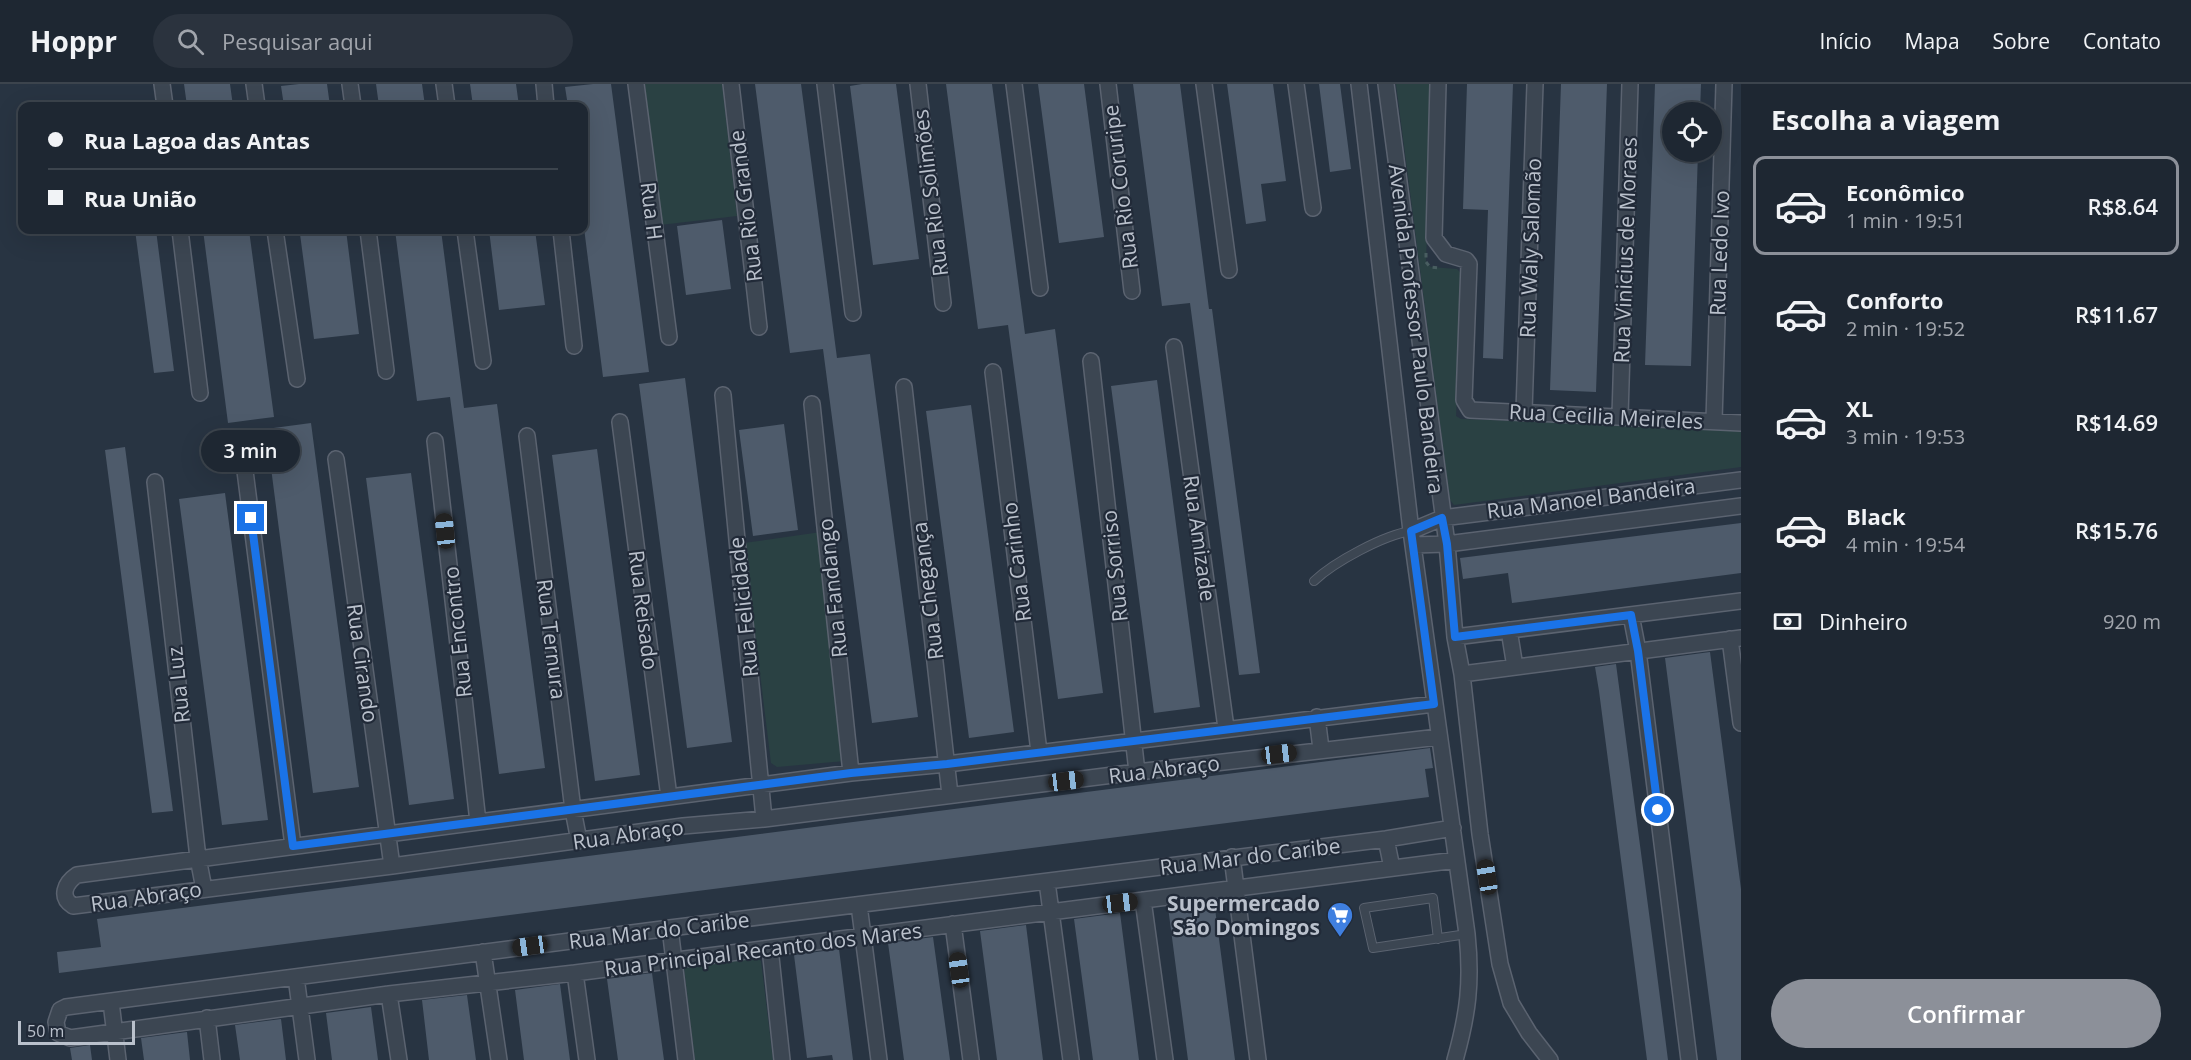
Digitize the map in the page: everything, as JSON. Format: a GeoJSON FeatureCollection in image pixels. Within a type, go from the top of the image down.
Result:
{"type":"FeatureCollection","features":[{"type":"Feature","properties":{"kind":"street"},"geometry":{"type":"LineString","coordinates":[[162,84],[164,102]]}},
{"type":"Feature","properties":{"kind":"street"},"geometry":{"type":"LineString","coordinates":[[254,84],[256,102]]}},
{"type":"Feature","properties":{"kind":"street"},"geometry":{"type":"LineString","coordinates":[[350,84],[352,102]]}},
{"type":"Feature","properties":{"kind":"street"},"geometry":{"type":"LineString","coordinates":[[444,84],[446,102]]}},
{"type":"Feature","properties":{"kind":"street"},"geometry":{"type":"LineString","coordinates":[[544,84],[546,102]]}},
{"type":"Feature","properties":{"kind":"street","name":"Rua H"},"geometry":{"type":"LineString","coordinates":[[636,84],[669,338]]}},
{"type":"Feature","properties":{"kind":"street","name":"Rua Rio Grande"},"geometry":{"type":"LineString","coordinates":[[731,84],[759,327]]}},
{"type":"Feature","properties":{"kind":"street"},"geometry":{"type":"LineString","coordinates":[[825,84],[853,313]]}},
{"type":"Feature","properties":{"kind":"street","name":"Rua Rio Solimões"},"geometry":{"type":"LineString","coordinates":[[918,84],[943,303]]}},
{"type":"Feature","properties":{"kind":"street"},"geometry":{"type":"LineString","coordinates":[[1014,84],[1040,288]]}},
{"type":"Feature","properties":{"kind":"street","name":"Rua Rio Coruripe"},"geometry":{"type":"LineString","coordinates":[[1108,84],[1132,291]]}},
{"type":"Feature","properties":{"kind":"street"},"geometry":{"type":"LineString","coordinates":[[1204,84],[1229,270]]}},
{"type":"Feature","properties":{"kind":"street"},"geometry":{"type":"LineString","coordinates":[[1296,84],[1313,208]]}},
{"type":"Feature","properties":{"kind":"street"},"geometry":{"type":"LineString","coordinates":[[1359,84],[1412,538],[1467,934],[1470,970],[1468,1006],[1455,1060]]}},
{"type":"Feature","properties":{"kind":"street","name":"Avenida Professor Paulo Bandeira"},"geometry":{"type":"LineString","coordinates":[[1386,84],[1447,544],[1455,637],[1462,674],[1480,834],[1500,964],[1511,1003],[1529,1033],[1550,1060]]}},
{"type":"Feature","properties":{"kind":"street","name":"Rua Cecilia Meireles"},"geometry":{"type":"LineString","coordinates":[[1438,84],[1434,238],[1446,254],[1466,260],[1469,264],[1464,400],[1470,410],[1741,423]]}},
{"type":"Feature","properties":{"kind":"street","name":"Rua Waly Salomão"},"geometry":{"type":"LineString","coordinates":[[1524,411],[1535,84]]}},
{"type":"Feature","properties":{"kind":"street","name":"Rua Vinicius de Moraes"},"geometry":{"type":"LineString","coordinates":[[1620,416],[1630,84]]}},
{"type":"Feature","properties":{"kind":"street","name":"Rua Ledo Ivo"},"geometry":{"type":"LineString","coordinates":[[1714,421],[1724,84]]}},
{"type":"Feature","properties":{"kind":"street"},"geometry":{"type":"LineString","coordinates":[[180,234],[200,393]]}},
{"type":"Feature","properties":{"kind":"street"},"geometry":{"type":"LineString","coordinates":[[276,234],[297,379]]}},
{"type":"Feature","properties":{"kind":"street"},"geometry":{"type":"LineString","coordinates":[[369,234],[386,371]]}},
{"type":"Feature","properties":{"kind":"street"},"geometry":{"type":"LineString","coordinates":[[466,234],[483,361]]}},
{"type":"Feature","properties":{"kind":"street"},"geometry":{"type":"LineString","coordinates":[[561,234],[574,346]]}},
{"type":"Feature","properties":{"kind":"street","name":"Rua Amizade"},"geometry":{"type":"LineString","coordinates":[[1174,347],[1226,728]]}},
{"type":"Feature","properties":{"kind":"street","name":"Rua Sorriso"},"geometry":{"type":"LineString","coordinates":[[1091,361],[1137,772]]}},
{"type":"Feature","properties":{"kind":"street","name":"Rua Carinho"},"geometry":{"type":"LineString","coordinates":[[993,372],[1039,752]]}},
{"type":"Feature","properties":{"kind":"street","name":"Rua Chegança"},"geometry":{"type":"LineString","coordinates":[[904,387],[950,795]]}},
{"type":"Feature","properties":{"kind":"street","name":"Rua Felicidade"},"geometry":{"type":"LineString","coordinates":[[723,395],[764,819]]}},
{"type":"Feature","properties":{"kind":"street","name":"Rua Fandango"},"geometry":{"type":"LineString","coordinates":[[812,404],[851,773]]}},
{"type":"Feature","properties":{"kind":"street","name":"Rua Reisado"},"geometry":{"type":"LineString","coordinates":[[620,422],[669,797]]}},
{"type":"Feature","properties":{"kind":"street","name":"Rua Ternura"},"geometry":{"type":"LineString","coordinates":[[527,436],[573,810],[579,841]]}},
{"type":"Feature","properties":{"kind":"street","name":"Rua Encontro"},"geometry":{"type":"LineString","coordinates":[[435,441],[478,822]]}},
{"type":"Feature","properties":{"kind":"street","name":"Rua Cirando"},"geometry":{"type":"LineString","coordinates":[[336,459],[392,866]]}},
{"type":"Feature","properties":{"kind":"street"},"geometry":{"type":"LineString","coordinates":[[245,471],[293,846]]}},
{"type":"Feature","properties":{"kind":"street","name":"Rua Manoel Bandeira"},"geometry":{"type":"LineString","coordinates":[[1412,538],[1442,518],[1741,480]]}},
{"type":"Feature","properties":{"kind":"street","name":"Rua Luz"},"geometry":{"type":"LineString","coordinates":[[155,482],[198,858],[204,889]]}},
{"type":"Feature","properties":{"kind":"street"},"geometry":{"type":"LineString","coordinates":[[1642,491],[1646,517]]}},
{"type":"Feature","properties":{"kind":"street","name":"Rua Manoel Bandeira"},"geometry":{"type":"LineString","coordinates":[[1412,538],[1447,544],[1741,506]]}},
{"type":"Feature","properties":{"kind":"street"},"geometry":{"type":"LineString","coordinates":[[1455,637],[1741,601]]}},
{"type":"Feature","properties":{"kind":"street"},"geometry":{"type":"LineString","coordinates":[[1631,615],[1638,651],[1689,1060]]}},
{"type":"Feature","properties":{"kind":"street"},"geometry":{"type":"LineString","coordinates":[[1509,630],[1515,667]]}},
{"type":"Feature","properties":{"kind":"street"},"geometry":{"type":"LineString","coordinates":[[1462,674],[1736,638],[1741,723]]}},
{"type":"Feature","properties":{"kind":"street","name":"Rua Abraço"},"geometry":{"type":"LineString","coordinates":[[1434,704],[947,764],[851,773],[198,858],[77,875],[69,880],[64,892],[66,899],[73,906],[392,866],[683,826],[764,819],[1321,749],[1438,737]]}},
{"type":"Feature","properties":{"kind":"street"},"geometry":{"type":"LineString","coordinates":[[1317,717],[1321,749]]}},
{"type":"Feature","properties":{"kind":"street","name":"Rua Mar do Caribe"},"geometry":{"type":"LineString","coordinates":[[70,1038],[58,1033],[56,1022],[60,1010],[66,1007],[670,928],[1386,839],[1453,828]]}},
{"type":"Feature","properties":{"kind":"street"},"geometry":{"type":"LineString","coordinates":[[1386,839],[1392,868]]}},
{"type":"Feature","properties":{"kind":"street"},"geometry":{"type":"LineString","coordinates":[[1232,857],[1258,1060]]}},
{"type":"Feature","properties":{"kind":"street","name":"Rua Principal Recanto dos Mares"},"geometry":{"type":"LineString","coordinates":[[70,1038],[389,994],[575,973],[1456,860]]}},
{"type":"Feature","properties":{"kind":"street"},"geometry":{"type":"LineString","coordinates":[[1047,882],[1071,1060]]}},
{"type":"Feature","properties":{"kind":"street"},"geometry":{"type":"LineString","coordinates":[[1143,900],[1165,1060]]}},
{"type":"Feature","properties":{"kind":"street"},"geometry":{"type":"LineString","coordinates":[[859,905],[879,1060]]}},
{"type":"Feature","properties":{"kind":"street"},"geometry":{"type":"LineString","coordinates":[[953,924],[971,1060]]}},
{"type":"Feature","properties":{"kind":"street"},"geometry":{"type":"LineString","coordinates":[[670,928],[686,1060]]}},
{"type":"Feature","properties":{"kind":"street"},"geometry":{"type":"LineString","coordinates":[[770,948],[782,1060]]}},
{"type":"Feature","properties":{"kind":"street"},"geometry":{"type":"LineString","coordinates":[[483,952],[499,1060]]}},
{"type":"Feature","properties":{"kind":"street"},"geometry":{"type":"LineString","coordinates":[[575,973],[587,1060]]}},
{"type":"Feature","properties":{"kind":"street"},"geometry":{"type":"LineString","coordinates":[[297,977],[307,1060]]}},
{"type":"Feature","properties":{"kind":"street"},"geometry":{"type":"LineString","coordinates":[[389,994],[399,1060]]}},
{"type":"Feature","properties":{"kind":"street"},"geometry":{"type":"LineString","coordinates":[[111,1002],[118,1060]]}},
{"type":"Feature","properties":{"kind":"street"},"geometry":{"type":"LineString","coordinates":[[207,1018],[212,1060]]}},
{"type":"Feature","properties":{"kind":"lane"},"geometry":{"type":"LineString","coordinates":[[1314,581],[1325,571],[1395,533],[1412,538]]}},
{"type":"Feature","properties":{"kind":"lane"},"geometry":{"type":"LineString","coordinates":[[1438,939],[1433,898],[1364,908],[1373,948],[1438,939],[1467,934]]}},
{"type":"Feature","properties":{"kind":"green space"},"geometry":{"type":"Polygon","coordinates":[[[645,84],[722,84],[737,216],[660,225],[645,84]]]}},
{"type":"Feature","properties":{"kind":"green space"},"geometry":{"type":"Polygon","coordinates":[[[1396,84],[1432,84],[1426,262],[1431,267],[1457,269],[1463,275],[1456,416],[1461,419],[1741,429],[1741,467],[1454,505],[1450,500],[1396,84]]]}},
{"type":"Feature","properties":{"kind":"green space"},"geometry":{"type":"Polygon","coordinates":[[[821,532],[845,761],[777,767],[771,763],[744,543],[821,532]]]}},
{"type":"Feature","properties":{"kind":"green space"},"geometry":{"type":"Polygon","coordinates":[[[755,956],[761,961],[773,1060],[695,1060],[684,968],[687,963],[755,956]]]}},
{"type":"Feature","properties":{"kind":"building"},"geometry":{"type":"Polygon","coordinates":[[[184,84],[230,84],[232,102],[186,102],[184,84]]]}},
{"type":"Feature","properties":{"kind":"building"},"geometry":{"type":"Polygon","coordinates":[[[327,84],[329,102],[283,102],[281,86],[327,84]]]}},
{"type":"Feature","properties":{"kind":"building"},"geometry":{"type":"Polygon","coordinates":[[[376,84],[422,84],[424,102],[378,102],[376,84]]]}},
{"type":"Feature","properties":{"kind":"building"},"geometry":{"type":"Polygon","coordinates":[[[470,84],[516,84],[518,102],[472,102],[470,84]]]}},
{"type":"Feature","properties":{"kind":"building"},"geometry":{"type":"Polygon","coordinates":[[[611,84],[649,372],[603,377],[585,234],[588,234],[588,102],[567,102],[565,87],[611,84]]]}},
{"type":"Feature","properties":{"kind":"building"},"geometry":{"type":"Polygon","coordinates":[[[755,84],[801,84],[837,358],[870,354],[918,717],[872,723],[823,349],[790,353],[755,84]]]}},
{"type":"Feature","properties":{"kind":"building"},"geometry":{"type":"Polygon","coordinates":[[[896,84],[919,259],[873,265],[850,86],[896,84]]]}},
{"type":"Feature","properties":{"kind":"building"},"geometry":{"type":"Polygon","coordinates":[[[946,84],[992,84],[1025,334],[1055,329],[1103,693],[1058,699],[1008,325],[978,329],[946,84]]]}},
{"type":"Feature","properties":{"kind":"building"},"geometry":{"type":"Polygon","coordinates":[[[1038,84],[1084,84],[1104,237],[1059,243],[1038,84]]]}},
{"type":"Feature","properties":{"kind":"building"},"geometry":{"type":"Polygon","coordinates":[[[1133,84],[1180,84],[1260,673],[1239,675],[1190,303],[1162,306],[1133,84]]]}},
{"type":"Feature","properties":{"kind":"building"},"geometry":{"type":"Polygon","coordinates":[[[1227,84],[1273,84],[1286,181],[1261,184],[1266,221],[1246,224],[1227,84]]]}},
{"type":"Feature","properties":{"kind":"building"},"geometry":{"type":"Polygon","coordinates":[[[1319,84],[1340,84],[1351,169],[1330,172],[1319,84]]]}},
{"type":"Feature","properties":{"kind":"building"},"geometry":{"type":"Polygon","coordinates":[[[1467,84],[1513,84],[1503,359],[1483,358],[1488,210],[1463,209],[1467,84]]]}},
{"type":"Feature","properties":{"kind":"building"},"geometry":{"type":"Polygon","coordinates":[[[1561,84],[1607,84],[1596,392],[1550,390],[1561,84]]]}},
{"type":"Feature","properties":{"kind":"building"},"geometry":{"type":"Polygon","coordinates":[[[1655,84],[1701,84],[1700,102],[1662,102],[1662,162],[1698,162],[1691,366],[1645,365],[1655,84]]]}},
{"type":"Feature","properties":{"kind":"building"},"geometry":{"type":"Polygon","coordinates":[[[722,220],[731,289],[686,295],[677,226],[722,220]]]}},
{"type":"Feature","properties":{"kind":"building"},"geometry":{"type":"Polygon","coordinates":[[[136,234],[157,234],[174,371],[154,373],[136,234]]]}},
{"type":"Feature","properties":{"kind":"building"},"geometry":{"type":"Polygon","coordinates":[[[204,234],[250,234],[274,417],[228,423],[204,234]]]}},
{"type":"Feature","properties":{"kind":"building"},"geometry":{"type":"Polygon","coordinates":[[[300,234],[346,234],[359,334],[314,339],[300,234]]]}},
{"type":"Feature","properties":{"kind":"building"},"geometry":{"type":"Polygon","coordinates":[[[396,234],[442,234],[464,408],[497,404],[545,768],[499,774],[450,397],[417,401],[396,234]]]}},
{"type":"Feature","properties":{"kind":"building"},"geometry":{"type":"Polygon","coordinates":[[[490,234],[536,234],[545,305],[499,310],[490,234]]]}},
{"type":"Feature","properties":{"kind":"building"},"geometry":{"type":"Polygon","coordinates":[[[685,378],[732,742],[687,748],[639,384],[685,378]]]}},
{"type":"Feature","properties":{"kind":"building"},"geometry":{"type":"Polygon","coordinates":[[[1157,380],[1200,707],[1154,713],[1111,386],[1157,380]]]}},
{"type":"Feature","properties":{"kind":"building"},"geometry":{"type":"Polygon","coordinates":[[[971,405],[1014,732],[969,738],[926,411],[971,405]]]}},
{"type":"Feature","properties":{"kind":"building"},"geometry":{"type":"Polygon","coordinates":[[[311,423],[359,787],[313,793],[266,429],[311,423]]]}},
{"type":"Feature","properties":{"kind":"building"},"geometry":{"type":"Polygon","coordinates":[[[784,424],[798,530],[753,536],[739,430],[784,424]]]}},
{"type":"Feature","properties":{"kind":"building"},"geometry":{"type":"Polygon","coordinates":[[[125,447],[173,811],[152,813],[105,450],[125,447]]]}},
{"type":"Feature","properties":{"kind":"building"},"geometry":{"type":"Polygon","coordinates":[[[597,449],[640,775],[595,781],[552,455],[597,449]]]}},
{"type":"Feature","properties":{"kind":"building"},"geometry":{"type":"Polygon","coordinates":[[[411,473],[454,799],[409,805],[366,478],[411,473]]]}},
{"type":"Feature","properties":{"kind":"building"},"geometry":{"type":"Polygon","coordinates":[[[225,493],[268,820],[222,825],[179,499],[225,493]]]}},
{"type":"Feature","properties":{"kind":"building"},"geometry":{"type":"Polygon","coordinates":[[[1741,523],[1741,573],[1512,603],[1508,573],[1463,579],[1460,558],[1741,523]]]}},
{"type":"Feature","properties":{"kind":"building"},"geometry":{"type":"Polygon","coordinates":[[[1710,652],[1741,889],[1741,1060],[1717,1060],[1665,658],[1710,652]]]}},
{"type":"Feature","properties":{"kind":"building"},"geometry":{"type":"Polygon","coordinates":[[[1616,664],[1668,1060],[1647,1060],[1595,667],[1616,664]]]}},
{"type":"Feature","properties":{"kind":"building"},"geometry":{"type":"Polygon","coordinates":[[[1430,748],[1433,768],[1425,769],[1429,797],[59,973],[57,952],[101,947],[97,919],[1430,748]]]}},
{"type":"Feature","properties":{"kind":"building"},"geometry":{"type":"Polygon","coordinates":[[[1214,901],[1235,1060],[1188,1060],[1168,907],[1214,901]]]}},
{"type":"Feature","properties":{"kind":"building"},"geometry":{"type":"Polygon","coordinates":[[[1120,913],[1139,1060],[1093,1060],[1074,919],[1120,913]]]}},
{"type":"Feature","properties":{"kind":"building"},"geometry":{"type":"Polygon","coordinates":[[[1026,925],[1043,1060],[997,1060],[980,931],[1026,925]]]}},
{"type":"Feature","properties":{"kind":"building"},"geometry":{"type":"Polygon","coordinates":[[[933,937],[950,1060],[904,1060],[888,943],[933,937]]]}},
{"type":"Feature","properties":{"kind":"building"},"geometry":{"type":"Polygon","coordinates":[[[839,949],[853,1060],[833,1060],[832,1055],[807,1058],[794,955],[839,949]]]}},
{"type":"Feature","properties":{"kind":"building"},"geometry":{"type":"Polygon","coordinates":[[[652,973],[664,1060],[618,1060],[607,979],[652,973]]]}},
{"type":"Feature","properties":{"kind":"building"},"geometry":{"type":"Polygon","coordinates":[[[560,984],[570,1060],[524,1060],[515,990],[560,984]]]}},
{"type":"Feature","properties":{"kind":"building"},"geometry":{"type":"Polygon","coordinates":[[[467,995],[476,1060],[429,1060],[422,1000],[467,995]]]}},
{"type":"Feature","properties":{"kind":"building"},"geometry":{"type":"Polygon","coordinates":[[[371,1007],[378,1060],[332,1060],[326,1013],[371,1007]]]}},
{"type":"Feature","properties":{"kind":"building"},"geometry":{"type":"Polygon","coordinates":[[[281,1019],[286,1060],[240,1060],[235,1025],[281,1019]]]}},
{"type":"Feature","properties":{"kind":"building"},"geometry":{"type":"Polygon","coordinates":[[[187,1032],[190,1060],[144,1060],[141,1038],[187,1032]]]}},
{"type":"Feature","properties":{"kind":"building"},"geometry":{"type":"Polygon","coordinates":[[[90,1045],[92,1060],[72,1060],[70,1048],[90,1045]]]}},
{"type":"Feature","properties":{"kind":"place","name":"Supermercado São Domingos"},"geometry":{"type":"Point","coordinates":[1340,938]}},
{"type":"Feature","properties":{"kind":"route"},"geometry":{"type":"LineString","coordinates":[[251,518],[293,846],[851,773],[947,764],[1434,704],[1411,531],[1442,518],[1447,544],[1455,637],[1631,615],[1638,651],[1658,810]]}}]}
